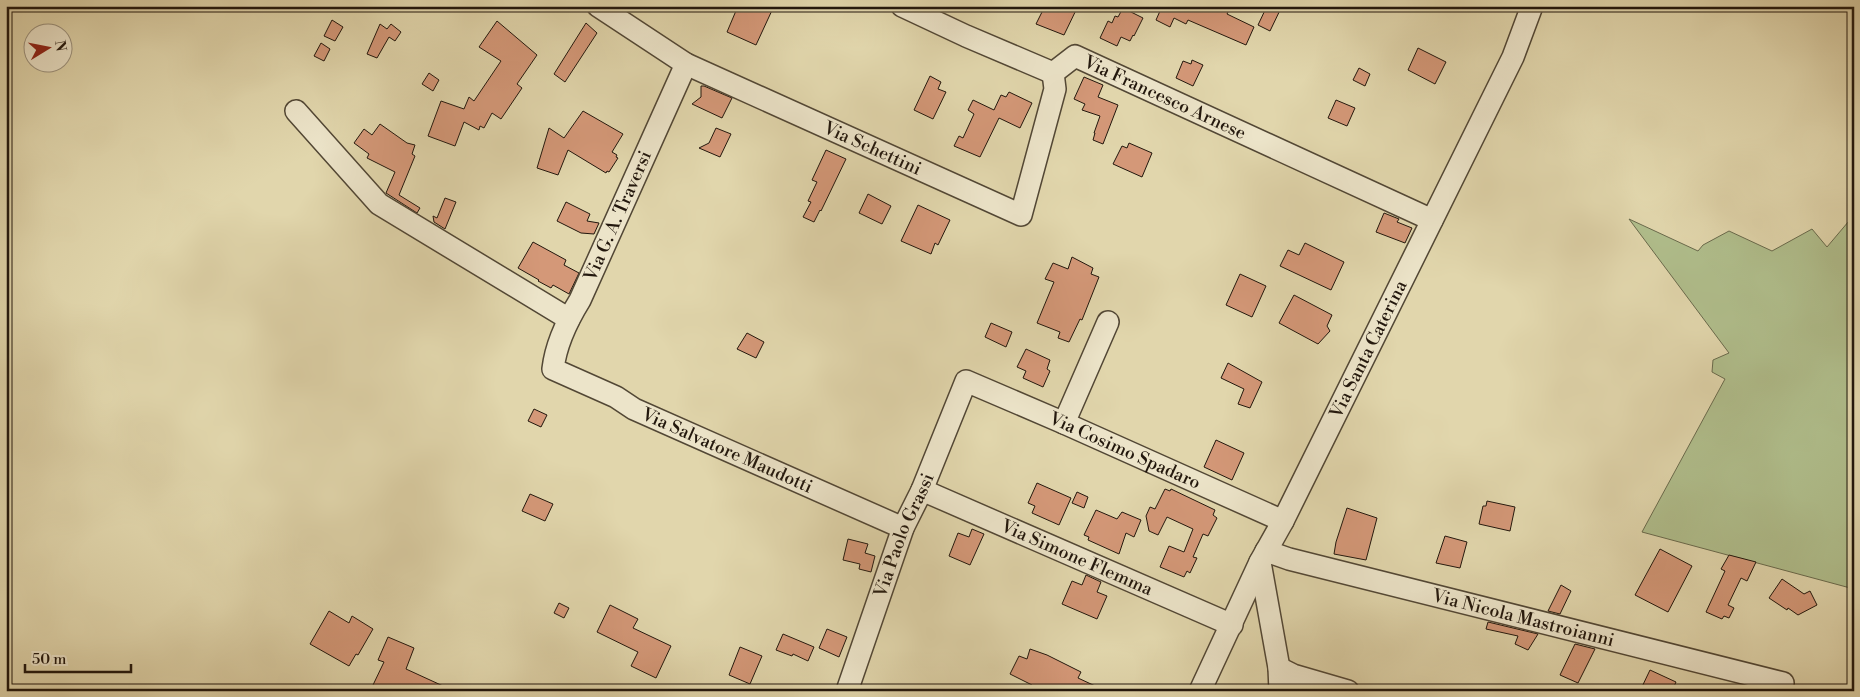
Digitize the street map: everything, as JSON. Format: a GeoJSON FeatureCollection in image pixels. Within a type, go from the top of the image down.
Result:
{"type":"FeatureCollection","features":[{"type":"Feature","properties":{"kind":"street","name":"Via Schettini"},"geometry":{"type":"LineString","coordinates":[[598,6],[686,64],[1021,215],[1055,89],[1053,73]]}},
{"type":"Feature","properties":{"kind":"street"},"geometry":{"type":"LineString","coordinates":[[902,6],[1053,73]]}},
{"type":"Feature","properties":{"kind":"street","name":"Via Santa Caterina"},"geometry":{"type":"LineString","coordinates":[[1200,691],[1263,556],[1283,521],[1513,57],[1532,6]]}},
{"type":"Feature","properties":{"kind":"street","name":"Via Francesco Arnese"},"geometry":{"type":"LineString","coordinates":[[1053,73],[1076,56],[1432,220]]}},
{"type":"Feature","properties":{"kind":"street","name":"Via G. A. Traversi"},"geometry":{"type":"LineString","coordinates":[[553,369],[555,352],[569,319],[580,300],[686,64]]}},
{"type":"Feature","properties":{"kind":"street"},"geometry":{"type":"LineString","coordinates":[[296,111],[379,204],[569,319]]}},
{"type":"Feature","properties":{"kind":"street"},"geometry":{"type":"LineString","coordinates":[[1064,423],[1108,322]]}},
{"type":"Feature","properties":{"kind":"street","name":"Via Salvatore Maudotti"},"geometry":{"type":"LineString","coordinates":[[553,369],[616,397],[634,409],[904,528]]}},
{"type":"Feature","properties":{"kind":"street","name":"Via Cosimo Spadaro"},"geometry":{"type":"LineString","coordinates":[[966,381],[1283,521]]}},
{"type":"Feature","properties":{"kind":"street","name":"Via Paolo Grassi"},"geometry":{"type":"LineString","coordinates":[[847,691],[904,528],[922,490],[966,381]]}},
{"type":"Feature","properties":{"kind":"street","name":"Via Simone Flemma"},"geometry":{"type":"LineString","coordinates":[[922,490],[1232,625]]}},
{"type":"Feature","properties":{"kind":"street"},"geometry":{"type":"LineString","coordinates":[[1263,556],[1279,668],[1280,691]]}},
{"type":"Feature","properties":{"kind":"street","name":"Via Nicola Mastroianni"},"geometry":{"type":"LineString","coordinates":[[1263,556],[1289,560],[1783,683]]}},
{"type":"Feature","properties":{"kind":"street"},"geometry":{"type":"LineString","coordinates":[[1279,668],[1293,675],[1348,691]]}},
{"type":"Feature","properties":{"kind":"green space"},"geometry":{"type":"Polygon","coordinates":[[[1854,215],[1854,589],[1642,532],[1725,379],[1712,372],[1713,360],[1729,353],[1629,219],[1698,251],[1703,245],[1729,231],[1772,251],[1812,229],[1827,247],[1854,215]]]}},
{"type":"Feature","properties":{"kind":"building"},"geometry":{"type":"Polygon","coordinates":[[[738,6],[774,6],[756,45],[727,32],[738,6]]]}},
{"type":"Feature","properties":{"kind":"building"},"geometry":{"type":"Polygon","coordinates":[[[1045,6],[1078,6],[1064,35],[1036,24],[1045,6]]]}},
{"type":"Feature","properties":{"kind":"building"},"geometry":{"type":"Polygon","coordinates":[[[1150,6],[1231,6],[1227,14],[1254,27],[1246,45],[1188,20],[1186,24],[1174,18],[1170,27],[1156,20],[1160,11],[1150,6]]]}},
{"type":"Feature","properties":{"kind":"building"},"geometry":{"type":"Polygon","coordinates":[[[1267,6],[1282,6],[1270,31],[1258,25],[1267,6]]]}},
{"type":"Feature","properties":{"kind":"building"},"geometry":{"type":"Polygon","coordinates":[[[1123,8],[1143,18],[1130,41],[1121,37],[1117,46],[1100,38],[1108,21],[1112,23],[1115,16],[1118,17],[1123,8]]]}},
{"type":"Feature","properties":{"kind":"building"},"geometry":{"type":"Polygon","coordinates":[[[332,20],[343,27],[335,41],[324,36],[332,20]]]}},
{"type":"Feature","properties":{"kind":"building"},"geometry":{"type":"Polygon","coordinates":[[[497,21],[537,55],[517,84],[522,88],[501,119],[492,113],[484,128],[480,126],[479,130],[464,122],[455,146],[428,136],[441,101],[464,109],[469,97],[474,101],[501,61],[479,47],[497,21]]]}},
{"type":"Feature","properties":{"kind":"building"},"geometry":{"type":"Polygon","coordinates":[[[586,23],[597,33],[565,82],[554,74],[586,23]]]}},
{"type":"Feature","properties":{"kind":"building"},"geometry":{"type":"Polygon","coordinates":[[[380,24],[387,29],[391,24],[401,32],[395,41],[389,37],[377,58],[367,54],[380,24]]]}},
{"type":"Feature","properties":{"kind":"building"},"geometry":{"type":"Polygon","coordinates":[[[321,43],[330,49],[324,61],[314,56],[321,43]]]}},
{"type":"Feature","properties":{"kind":"building"},"geometry":{"type":"Polygon","coordinates":[[[1418,48],[1446,62],[1435,84],[1408,70],[1418,48]]]}},
{"type":"Feature","properties":{"kind":"building"},"geometry":{"type":"Polygon","coordinates":[[[1192,60],[1203,65],[1193,86],[1176,78],[1183,61],[1191,64],[1192,60]]]}},
{"type":"Feature","properties":{"kind":"building"},"geometry":{"type":"Polygon","coordinates":[[[1359,68],[1370,74],[1365,86],[1353,80],[1359,68]]]}},
{"type":"Feature","properties":{"kind":"building"},"geometry":{"type":"Polygon","coordinates":[[[429,73],[439,80],[433,91],[422,84],[429,73]]]}},
{"type":"Feature","properties":{"kind":"building"},"geometry":{"type":"Polygon","coordinates":[[[930,76],[941,82],[938,89],[946,92],[933,119],[914,110],[930,76]]]}},
{"type":"Feature","properties":{"kind":"building"},"geometry":{"type":"Polygon","coordinates":[[[1084,77],[1103,85],[1098,97],[1118,105],[1103,144],[1093,140],[1100,116],[1082,110],[1085,104],[1074,99],[1084,77]]]}},
{"type":"Feature","properties":{"kind":"building"},"geometry":{"type":"Polygon","coordinates":[[[701,86],[732,98],[722,118],[692,104],[701,97],[701,86]]]}},
{"type":"Feature","properties":{"kind":"building"},"geometry":{"type":"Polygon","coordinates":[[[1009,92],[1032,103],[1020,128],[999,118],[980,157],[954,146],[959,136],[963,138],[974,114],[968,110],[973,100],[994,110],[1001,95],[1006,97],[1009,92]]]}},
{"type":"Feature","properties":{"kind":"building"},"geometry":{"type":"Polygon","coordinates":[[[1336,100],[1355,108],[1347,126],[1328,118],[1336,100]]]}},
{"type":"Feature","properties":{"kind":"building"},"geometry":{"type":"Polygon","coordinates":[[[583,111],[623,134],[612,152],[618,158],[609,172],[607,171],[606,173],[568,150],[558,175],[537,168],[549,128],[564,138],[583,111]]]}},
{"type":"Feature","properties":{"kind":"building"},"geometry":{"type":"Polygon","coordinates":[[[380,124],[407,143],[415,145],[412,154],[415,156],[399,195],[420,208],[417,213],[386,193],[395,172],[367,158],[369,154],[354,143],[364,129],[372,135],[380,124]]]}},
{"type":"Feature","properties":{"kind":"building"},"geometry":{"type":"Polygon","coordinates":[[[716,128],[731,134],[720,157],[699,148],[709,143],[716,128]]]}},
{"type":"Feature","properties":{"kind":"building"},"geometry":{"type":"Polygon","coordinates":[[[1129,143],[1152,153],[1142,177],[1113,164],[1122,146],[1127,148],[1129,143]]]}},
{"type":"Feature","properties":{"kind":"building"},"geometry":{"type":"Polygon","coordinates":[[[826,150],[846,159],[814,222],[803,217],[811,202],[808,201],[817,182],[812,180],[826,150]]]}},
{"type":"Feature","properties":{"kind":"building"},"geometry":{"type":"Polygon","coordinates":[[[868,194],[891,206],[882,224],[859,213],[868,194]]]}},
{"type":"Feature","properties":{"kind":"building"},"geometry":{"type":"Polygon","coordinates":[[[445,198],[456,202],[445,229],[434,222],[433,216],[437,218],[445,198]]]}},
{"type":"Feature","properties":{"kind":"building"},"geometry":{"type":"Polygon","coordinates":[[[566,202],[590,214],[587,221],[599,223],[594,234],[581,233],[557,221],[566,202]]]}},
{"type":"Feature","properties":{"kind":"building"},"geometry":{"type":"Polygon","coordinates":[[[918,205],[950,220],[938,245],[935,243],[931,254],[901,241],[918,205]]]}},
{"type":"Feature","properties":{"kind":"building"},"geometry":{"type":"Polygon","coordinates":[[[1384,213],[1399,219],[1397,222],[1412,228],[1405,243],[1376,232],[1384,213]]]}},
{"type":"Feature","properties":{"kind":"building"},"geometry":{"type":"Polygon","coordinates":[[[533,242],[566,260],[564,265],[579,273],[569,294],[553,285],[551,288],[518,268],[533,242]]]}},
{"type":"Feature","properties":{"kind":"building"},"geometry":{"type":"Polygon","coordinates":[[[1305,243],[1344,262],[1331,290],[1280,266],[1288,250],[1299,255],[1305,243]]]}},
{"type":"Feature","properties":{"kind":"building"},"geometry":{"type":"Polygon","coordinates":[[[1072,257],[1093,268],[1091,274],[1099,277],[1082,320],[1080,319],[1069,342],[1058,338],[1060,332],[1037,323],[1054,282],[1045,279],[1053,263],[1068,269],[1072,257]]]}},
{"type":"Feature","properties":{"kind":"building"},"geometry":{"type":"Polygon","coordinates":[[[1240,274],[1266,286],[1252,317],[1226,305],[1240,274]]]}},
{"type":"Feature","properties":{"kind":"building"},"geometry":{"type":"Polygon","coordinates":[[[1294,295],[1332,315],[1327,326],[1330,331],[1318,344],[1279,323],[1294,295]]]}},
{"type":"Feature","properties":{"kind":"building"},"geometry":{"type":"Polygon","coordinates":[[[991,323],[1012,332],[1006,347],[985,337],[991,323]]]}},
{"type":"Feature","properties":{"kind":"building"},"geometry":{"type":"Polygon","coordinates":[[[747,333],[764,342],[756,358],[737,349],[747,333]]]}},
{"type":"Feature","properties":{"kind":"building"},"geometry":{"type":"Polygon","coordinates":[[[1026,349],[1050,360],[1047,369],[1050,371],[1043,387],[1023,378],[1026,371],[1017,367],[1026,349]]]}},
{"type":"Feature","properties":{"kind":"building"},"geometry":{"type":"Polygon","coordinates":[[[1228,363],[1262,382],[1250,408],[1238,404],[1244,389],[1221,378],[1228,363]]]}},
{"type":"Feature","properties":{"kind":"building"},"geometry":{"type":"Polygon","coordinates":[[[534,409],[547,415],[541,427],[528,421],[534,409]]]}},
{"type":"Feature","properties":{"kind":"building"},"geometry":{"type":"Polygon","coordinates":[[[1216,440],[1244,453],[1232,480],[1204,467],[1216,440]]]}},
{"type":"Feature","properties":{"kind":"building"},"geometry":{"type":"Polygon","coordinates":[[[1037,483],[1071,498],[1059,525],[1032,513],[1035,506],[1028,503],[1037,483]]]}},
{"type":"Feature","properties":{"kind":"building"},"geometry":{"type":"Polygon","coordinates":[[[1165,489],[1170,491],[1171,489],[1215,510],[1213,515],[1217,518],[1208,536],[1203,534],[1193,557],[1197,558],[1190,573],[1187,571],[1184,577],[1160,567],[1169,546],[1184,552],[1193,529],[1167,517],[1158,535],[1149,531],[1146,516],[1150,507],[1155,509],[1165,489]]]}},
{"type":"Feature","properties":{"kind":"building"},"geometry":{"type":"Polygon","coordinates":[[[1077,492],[1088,497],[1084,508],[1072,503],[1077,492]]]}},
{"type":"Feature","properties":{"kind":"building"},"geometry":{"type":"Polygon","coordinates":[[[530,494],[553,504],[545,521],[522,511],[530,494]]]}},
{"type":"Feature","properties":{"kind":"building"},"geometry":{"type":"Polygon","coordinates":[[[1487,501],[1515,507],[1510,531],[1479,524],[1483,506],[1486,506],[1487,501]]]}},
{"type":"Feature","properties":{"kind":"building"},"geometry":{"type":"Polygon","coordinates":[[[1347,508],[1377,518],[1366,560],[1334,554],[1347,508]]]}},
{"type":"Feature","properties":{"kind":"building"},"geometry":{"type":"Polygon","coordinates":[[[1096,510],[1117,519],[1122,512],[1141,520],[1134,537],[1126,533],[1119,554],[1088,540],[1089,537],[1084,535],[1096,510]]]}},
{"type":"Feature","properties":{"kind":"building"},"geometry":{"type":"Polygon","coordinates":[[[972,529],[984,534],[970,565],[949,556],[958,533],[969,537],[972,529]]]}},
{"type":"Feature","properties":{"kind":"building"},"geometry":{"type":"Polygon","coordinates":[[[1445,536],[1467,542],[1460,568],[1436,563],[1445,536]]]}},
{"type":"Feature","properties":{"kind":"building"},"geometry":{"type":"Polygon","coordinates":[[[848,539],[868,544],[865,553],[875,556],[871,572],[859,569],[860,564],[843,560],[848,539]]]}},
{"type":"Feature","properties":{"kind":"building"},"geometry":{"type":"Polygon","coordinates":[[[1660,549],[1692,566],[1668,612],[1635,595],[1660,549]]]}},
{"type":"Feature","properties":{"kind":"building"},"geometry":{"type":"Polygon","coordinates":[[[1729,555],[1756,562],[1747,581],[1741,578],[1728,605],[1734,608],[1729,618],[1724,616],[1722,619],[1706,612],[1725,571],[1721,569],[1729,555]]]}},
{"type":"Feature","properties":{"kind":"building"},"geometry":{"type":"Polygon","coordinates":[[[1086,575],[1101,582],[1097,592],[1107,596],[1097,619],[1062,604],[1072,581],[1082,585],[1086,575]]]}},
{"type":"Feature","properties":{"kind":"building"},"geometry":{"type":"Polygon","coordinates":[[[1782,579],[1804,594],[1810,591],[1817,605],[1798,615],[1769,598],[1782,579]]]}},
{"type":"Feature","properties":{"kind":"building"},"geometry":{"type":"Polygon","coordinates":[[[1561,585],[1571,591],[1560,614],[1548,611],[1561,585]]]}},
{"type":"Feature","properties":{"kind":"building"},"geometry":{"type":"Polygon","coordinates":[[[559,603],[569,608],[564,618],[554,613],[559,603]]]}},
{"type":"Feature","properties":{"kind":"building"},"geometry":{"type":"Polygon","coordinates":[[[610,605],[638,619],[633,628],[671,646],[656,678],[631,666],[638,652],[597,632],[610,605]]]}},
{"type":"Feature","properties":{"kind":"building"},"geometry":{"type":"Polygon","coordinates":[[[329,611],[349,623],[352,616],[373,629],[358,655],[356,654],[349,666],[310,644],[329,611]]]}},
{"type":"Feature","properties":{"kind":"building"},"geometry":{"type":"Polygon","coordinates":[[[1488,622],[1538,634],[1528,650],[1515,644],[1518,636],[1486,629],[1488,622]]]}},
{"type":"Feature","properties":{"kind":"building"},"geometry":{"type":"Polygon","coordinates":[[[827,629],[847,637],[839,657],[819,648],[827,629]]]}},
{"type":"Feature","properties":{"kind":"building"},"geometry":{"type":"Polygon","coordinates":[[[783,634],[814,647],[808,661],[793,654],[792,656],[776,650],[783,634]]]}},
{"type":"Feature","properties":{"kind":"building"},"geometry":{"type":"Polygon","coordinates":[[[388,637],[414,648],[406,669],[454,691],[384,691],[373,685],[384,662],[378,660],[388,637]]]}},
{"type":"Feature","properties":{"kind":"building"},"geometry":{"type":"Polygon","coordinates":[[[1575,644],[1595,649],[1578,683],[1560,675],[1575,644]]]}},
{"type":"Feature","properties":{"kind":"building"},"geometry":{"type":"Polygon","coordinates":[[[740,647],[762,656],[750,684],[729,675],[740,647]]]}},
{"type":"Feature","properties":{"kind":"building"},"geometry":{"type":"Polygon","coordinates":[[[1030,649],[1047,655],[1081,672],[1078,678],[1106,691],[1029,691],[1032,685],[1010,674],[1019,656],[1027,659],[1030,649]]]}},
{"type":"Feature","properties":{"kind":"building"},"geometry":{"type":"Polygon","coordinates":[[[1650,670],[1676,682],[1672,691],[1640,691],[1650,670]]]}}]}
